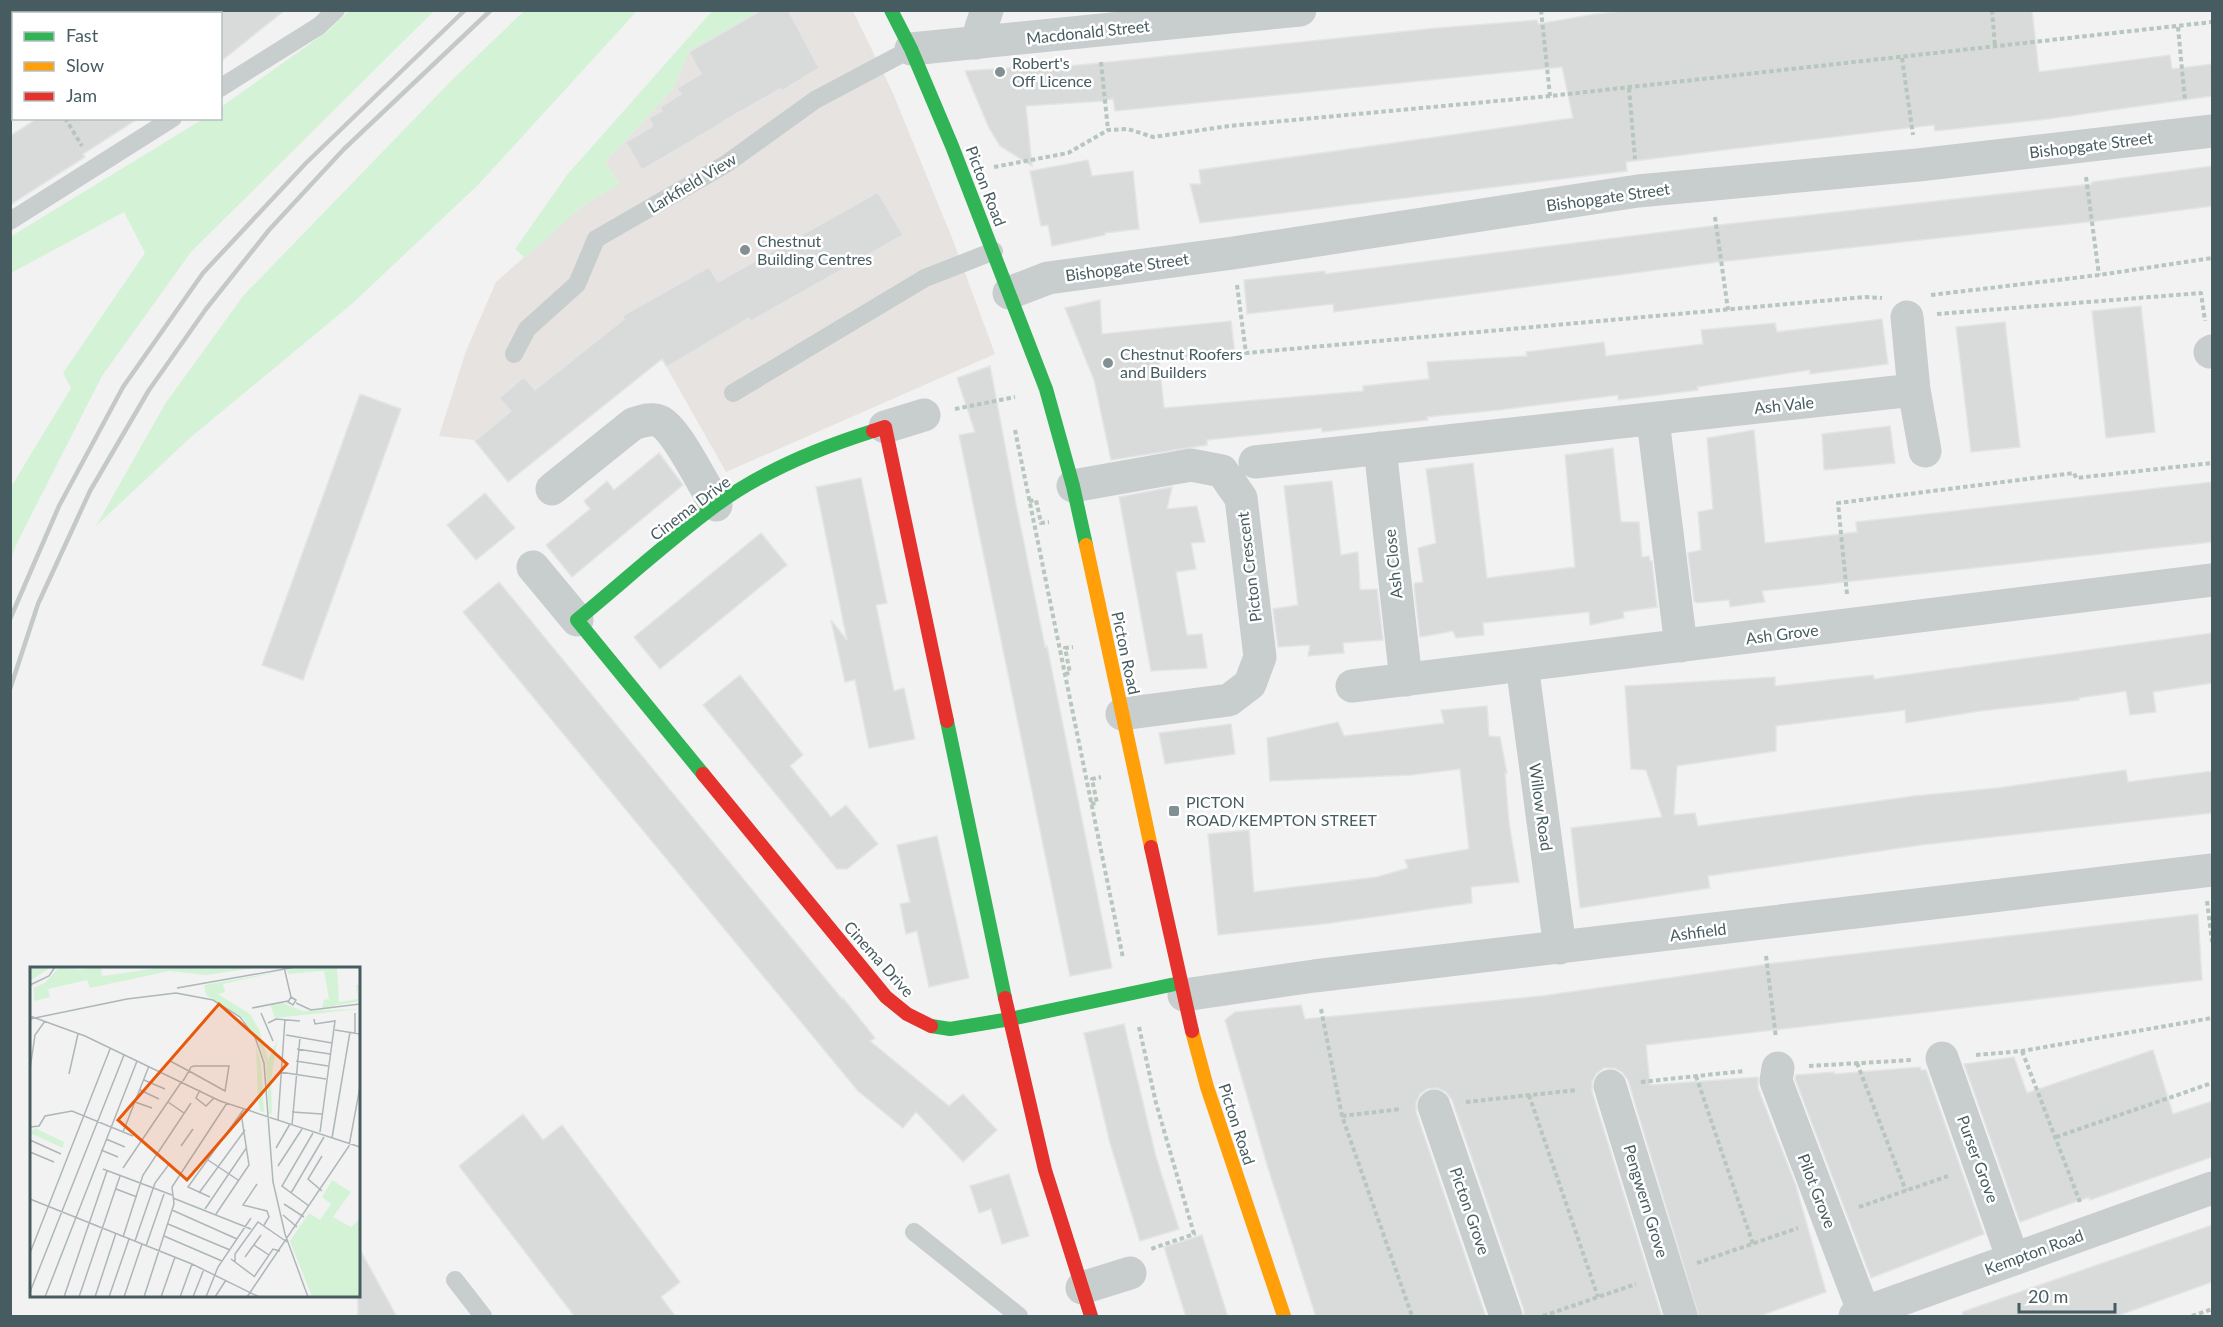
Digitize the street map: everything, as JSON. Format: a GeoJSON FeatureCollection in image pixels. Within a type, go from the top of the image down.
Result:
{"type":"FeatureCollection","features":[{"type":"Feature","properties":{"kind":"street","name":"Picton Road"},"geometry":{"type":"LineString","coordinates":[[891,10],[911,49],[964,173],[1046,389],[1073,486],[1182,989],[1207,1087],[1284,1317]]}},
{"type":"Feature","properties":{"kind":"street"},"geometry":{"type":"LineString","coordinates":[[976,43],[987,10]]}},
{"type":"Feature","properties":{"kind":"street","name":"Macdonald Street"},"geometry":{"type":"LineString","coordinates":[[911,49],[1300,10]]}},
{"type":"Feature","properties":{"kind":"street","name":"Bishopgate Street"},"geometry":{"type":"LineString","coordinates":[[1009,293],[1048,278],[1233,253],[1638,191],[1918,165],[2201,132]]}},
{"type":"Feature","properties":{"kind":"street"},"geometry":{"type":"LineString","coordinates":[[1908,303],[1914,390],[1925,451]]}},
{"type":"Feature","properties":{"kind":"street","name":"Ash Vale"},"geometry":{"type":"LineString","coordinates":[[1255,462],[1914,390]]}},
{"type":"Feature","properties":{"kind":"street"},"geometry":{"type":"LineString","coordinates":[[924,415],[885,427],[1010,1019],[1045,1170],[1086,1302],[1130,1273]]}},
{"type":"Feature","properties":{"kind":"street"},"geometry":{"type":"LineString","coordinates":[[552,489],[633,424],[647,419],[659,420],[671,430],[716,505]]}},
{"type":"Feature","properties":{"kind":"street"},"geometry":{"type":"LineString","coordinates":[[1653,420],[1681,646]]}},
{"type":"Feature","properties":{"kind":"street","name":"Cinema Drive"},"geometry":{"type":"LineString","coordinates":[[885,427],[845,439],[770,473],[716,505],[578,620],[886,997],[907,1014],[927,1025],[950,1029],[1182,989]]}},
{"type":"Feature","properties":{"kind":"street","name":"Ash Close"},"geometry":{"type":"LineString","coordinates":[[1380,448],[1407,680]]}},
{"type":"Feature","properties":{"kind":"street","name":"Picton Crescent"},"geometry":{"type":"LineString","coordinates":[[1073,486],[1191,465],[1222,471],[1241,498],[1260,657],[1250,684],[1229,700],[1122,714]]}},
{"type":"Feature","properties":{"kind":"street"},"geometry":{"type":"LineString","coordinates":[[533,567],[578,620]]}},
{"type":"Feature","properties":{"kind":"street","name":"Ash Grove"},"geometry":{"type":"LineString","coordinates":[[1352,686],[2212,580]]}},
{"type":"Feature","properties":{"kind":"street","name":"Willow Road"},"geometry":{"type":"LineString","coordinates":[[1522,665],[1560,948]]}},
{"type":"Feature","properties":{"kind":"street","name":"Ashfield"},"geometry":{"type":"LineString","coordinates":[[1182,989],[1560,948],[2208,871]]}},
{"type":"Feature","properties":{"kind":"street","name":"Purser Grove"},"geometry":{"type":"LineString","coordinates":[[1942,1058],[2013,1259]]}},
{"type":"Feature","properties":{"kind":"street","name":"Pilot Grove"},"geometry":{"type":"LineString","coordinates":[[1778,1068],[1776,1081],[1860,1315]]}},
{"type":"Feature","properties":{"kind":"street","name":"Pengwern Grove"},"geometry":{"type":"LineString","coordinates":[[1610,1086],[1681,1317]]}},
{"type":"Feature","properties":{"kind":"street","name":"Picton Grove"},"geometry":{"type":"LineString","coordinates":[[1434,1106],[1506,1317]]}},
{"type":"Feature","properties":{"kind":"street","name":"Kempton Road"},"geometry":{"type":"LineString","coordinates":[[1860,1315],[2212,1188]]}},
{"type":"Feature","properties":{"kind":"lane"},"geometry":{"type":"LineString","coordinates":[[222,87],[319,26],[336,10]]}},
{"type":"Feature","properties":{"kind":"lane","name":"Larkfield View"},"geometry":{"type":"LineString","coordinates":[[514,354],[527,329],[577,284],[596,239],[726,164],[814,100],[911,49]]}},
{"type":"Feature","properties":{"kind":"lane"},"geometry":{"type":"LineString","coordinates":[[10,221],[170,120]]}},
{"type":"Feature","properties":{"kind":"lane"},"geometry":{"type":"LineString","coordinates":[[733,393],[925,278],[994,251]]}},
{"type":"Feature","properties":{"kind":"lane"},"geometry":{"type":"LineString","coordinates":[[914,1232],[1019,1317]]}},
{"type":"Feature","properties":{"kind":"lane"},"geometry":{"type":"LineString","coordinates":[[455,1280],[483,1317]]}},
{"type":"Feature","properties":{"kind":"path"},"geometry":{"type":"LineString","coordinates":[[1541,10],[1550,96]]}},
{"type":"Feature","properties":{"kind":"path"},"geometry":{"type":"LineString","coordinates":[[1992,10],[1995,47]]}},
{"type":"Feature","properties":{"kind":"path"},"geometry":{"type":"LineString","coordinates":[[964,173],[1068,153],[1108,130],[1128,129],[1153,137],[1229,126],[1629,88],[2212,22]]}},
{"type":"Feature","properties":{"kind":"path"},"geometry":{"type":"LineString","coordinates":[[2178,27],[2201,132]]}},
{"type":"Feature","properties":{"kind":"path"},"geometry":{"type":"LineString","coordinates":[[1097,32],[1108,130]]}},
{"type":"Feature","properties":{"kind":"path"},"geometry":{"type":"LineString","coordinates":[[1902,58],[1918,165]]}},
{"type":"Feature","properties":{"kind":"path"},"geometry":{"type":"LineString","coordinates":[[1629,88],[1638,191]]}},
{"type":"Feature","properties":{"kind":"path"},"geometry":{"type":"LineString","coordinates":[[66,120],[95,168]]}},
{"type":"Feature","properties":{"kind":"path"},"geometry":{"type":"LineString","coordinates":[[2082,146],[2099,274]]}},
{"type":"Feature","properties":{"kind":"path"},"geometry":{"type":"LineString","coordinates":[[1710,184],[1728,310]]}},
{"type":"Feature","properties":{"kind":"path"},"geometry":{"type":"LineString","coordinates":[[1233,253],[1246,352],[1865,297],[1908,303],[2201,293],[2211,352]]}},
{"type":"Feature","properties":{"kind":"path"},"geometry":{"type":"LineString","coordinates":[[1908,303],[2212,258]]}},
{"type":"Feature","properties":{"kind":"path"},"geometry":{"type":"LineString","coordinates":[[924,415],[1009,399],[1046,389]]}},
{"type":"Feature","properties":{"kind":"path"},"geometry":{"type":"LineString","coordinates":[[1015,430],[1123,958]]}},
{"type":"Feature","properties":{"kind":"path"},"geometry":{"type":"LineString","coordinates":[[1851,626],[1838,503],[2074,473],[2076,478],[2212,463]]}},
{"type":"Feature","properties":{"kind":"path"},"geometry":{"type":"LineString","coordinates":[[2208,871],[2212,942]]}},
{"type":"Feature","properties":{"kind":"path"},"geometry":{"type":"LineString","coordinates":[[1763,924],[1778,1068]]}},
{"type":"Feature","properties":{"kind":"path"},"geometry":{"type":"LineString","coordinates":[[1314,976],[1342,1116],[1412,1317]]}},
{"type":"Feature","properties":{"kind":"path"},"geometry":{"type":"LineString","coordinates":[[1130,1273],[1125,1257],[1194,1234],[1165,1134],[1139,1027]]}},
{"type":"Feature","properties":{"kind":"path"},"geometry":{"type":"LineString","coordinates":[[2022,1051],[2091,1232]]}},
{"type":"Feature","properties":{"kind":"path"},"geometry":{"type":"LineString","coordinates":[[1857,1062],[1906,1191]]}},
{"type":"Feature","properties":{"kind":"path"},"geometry":{"type":"LineString","coordinates":[[1696,1076],[1753,1244]]}},
{"type":"Feature","properties":{"kind":"path"},"geometry":{"type":"LineString","coordinates":[[2056,1137],[2212,1083]]}},
{"type":"Feature","properties":{"kind":"path"},"geometry":{"type":"LineString","coordinates":[[1529,1095],[1598,1298]]}},
{"type":"Feature","properties":{"kind":"path"},"geometry":{"type":"LineString","coordinates":[[1543,1317],[1980,1165]]}},
{"type":"Feature","properties":{"kind":"path"},"geometry":{"type":"LineString","coordinates":[[2192,1317],[2212,1309]]}},
{"type":"Feature","properties":{"kind":"shaded area","name":"Chestnut Building Centres"},"geometry":{"type":"Polygon","coordinates":[[[762,11],[853,11],[892,91],[954,243],[995,354],[726,472],[662,359],[508,482],[474,440],[439,436],[466,351],[496,282],[582,206],[619,184],[605,162],[673,89],[689,52],[762,11]]]}},
{"type":"Feature","properties":{"kind":"green space"},"geometry":{"type":"Polygon","coordinates":[[[525,10],[637,11],[479,184],[353,303],[191,437],[96,526],[165,404],[243,296],[452,80],[525,10]]]}},
{"type":"Feature","properties":{"kind":"green space"},"geometry":{"type":"Polygon","coordinates":[[[349,11],[434,11],[191,252],[102,376],[16,545],[11,560],[11,487],[71,388],[63,373],[145,253],[124,212],[11,273],[10,237],[201,120],[222,120],[222,106],[328,31],[349,11]]]}},
{"type":"Feature","properties":{"kind":"green space"},"geometry":{"type":"Polygon","coordinates":[[[712,11],[762,11],[689,52],[673,89],[605,162],[619,184],[582,206],[525,258],[515,249],[567,175],[712,11]]]}},
{"type":"Feature","properties":{"kind":"building"},"geometry":{"type":"Polygon","coordinates":[[[220,10],[285,10],[222,60],[222,12],[220,10]]]}},
{"type":"Feature","properties":{"kind":"building"},"geometry":{"type":"Polygon","coordinates":[[[762,10],[788,10],[819,68],[642,170],[626,142],[653,126],[649,118],[662,111],[660,107],[681,94],[677,88],[701,74],[689,52],[762,10]]]}},
{"type":"Feature","properties":{"kind":"building"},"geometry":{"type":"Polygon","coordinates":[[[1632,10],[2032,10],[2039,72],[2170,55],[2172,69],[2212,64],[2212,96],[2048,119],[1935,131],[1934,125],[1626,162],[1627,171],[1200,223],[1190,184],[1201,184],[1199,170],[1573,118],[1562,67],[1115,111],[1113,98],[1104,101],[1026,106],[1032,166],[1000,146],[989,128],[965,71],[1021,67],[1024,70],[1090,64],[1437,28],[1537,20],[1538,24],[1632,10]]]}},
{"type":"Feature","properties":{"kind":"building"},"geometry":{"type":"Polygon","coordinates":[[[35,120],[136,120],[83,154],[85,157],[10,205],[10,136],[35,120]]]}},
{"type":"Feature","properties":{"kind":"building"},"geometry":{"type":"Polygon","coordinates":[[[1088,160],[1092,176],[1133,171],[1139,229],[1105,233],[1105,235],[1052,246],[1048,225],[1041,226],[1030,171],[1088,160]]]}},
{"type":"Feature","properties":{"kind":"building"},"geometry":{"type":"Polygon","coordinates":[[[2212,166],[2212,206],[2097,221],[1718,262],[1334,312],[1333,304],[1247,314],[1244,280],[1325,271],[1325,274],[1728,224],[2092,184],[2092,182],[2212,166]]]}},
{"type":"Feature","properties":{"kind":"building"},"geometry":{"type":"Polygon","coordinates":[[[878,192],[903,235],[751,321],[749,318],[667,367],[662,359],[508,482],[475,441],[511,411],[499,398],[524,377],[535,390],[624,319],[622,316],[709,267],[718,282],[878,192]]]}},
{"type":"Feature","properties":{"kind":"building"},"geometry":{"type":"Polygon","coordinates":[[[1100,300],[1102,334],[1231,321],[1235,355],[1159,360],[1164,408],[1363,391],[1363,386],[1429,379],[1427,362],[1527,356],[1526,352],[1604,342],[1606,356],[1703,344],[1701,330],[1775,323],[1777,332],[1882,319],[1888,364],[1810,374],[1810,370],[1697,387],[1698,390],[1618,400],[1618,395],[1427,417],[1428,420],[1322,432],[1322,428],[1207,440],[1207,445],[1111,460],[1094,380],[1065,308],[1100,300]]]}},
{"type":"Feature","properties":{"kind":"building"},"geometry":{"type":"Polygon","coordinates":[[[2141,306],[2155,432],[2106,438],[2092,311],[2141,306]]]}},
{"type":"Feature","properties":{"kind":"building"},"geometry":{"type":"Polygon","coordinates":[[[2005,322],[2020,447],[1971,452],[1956,327],[2005,322]]]}},
{"type":"Feature","properties":{"kind":"building"},"geometry":{"type":"Polygon","coordinates":[[[990,366],[1016,504],[1112,968],[1070,976],[959,435],[975,432],[957,378],[990,366]]]}},
{"type":"Feature","properties":{"kind":"building"},"geometry":{"type":"Polygon","coordinates":[[[360,394],[401,409],[303,680],[262,665],[360,394]]]}},
{"type":"Feature","properties":{"kind":"building"},"geometry":{"type":"Polygon","coordinates":[[[1890,426],[1895,463],[1824,470],[1822,434],[1890,426]]]}},
{"type":"Feature","properties":{"kind":"building"},"geometry":{"type":"Polygon","coordinates":[[[1754,430],[1765,543],[1857,532],[1856,522],[2212,482],[2212,542],[1762,591],[1765,602],[1730,607],[1729,600],[1697,603],[1694,601],[1688,553],[1701,550],[1698,512],[1713,509],[1707,438],[1754,430]]]}},
{"type":"Feature","properties":{"kind":"building"},"geometry":{"type":"Polygon","coordinates":[[[1613,448],[1621,522],[1639,522],[1642,557],[1649,556],[1652,561],[1657,607],[1623,612],[1624,618],[1590,625],[1589,612],[1483,623],[1484,635],[1456,638],[1453,631],[1420,637],[1414,586],[1415,583],[1423,582],[1418,548],[1436,543],[1426,469],[1473,463],[1487,578],[1575,567],[1565,455],[1613,448]]]}},
{"type":"Feature","properties":{"kind":"building"},"geometry":{"type":"Polygon","coordinates":[[[659,453],[683,485],[572,577],[546,545],[590,509],[584,501],[607,481],[614,490],[659,453]]]}},
{"type":"Feature","properties":{"kind":"building"},"geometry":{"type":"Polygon","coordinates":[[[861,478],[887,603],[876,605],[894,691],[904,688],[915,739],[869,748],[855,680],[845,682],[831,620],[847,640],[816,487],[861,478]]]}},
{"type":"Feature","properties":{"kind":"building"},"geometry":{"type":"Polygon","coordinates":[[[1332,481],[1341,555],[1358,552],[1360,590],[1377,589],[1383,640],[1343,643],[1344,653],[1308,656],[1310,645],[1278,647],[1273,609],[1298,605],[1284,486],[1332,481]]]}},
{"type":"Feature","properties":{"kind":"building"},"geometry":{"type":"Polygon","coordinates":[[[1172,487],[1167,509],[1197,506],[1205,542],[1191,543],[1196,569],[1176,572],[1187,635],[1202,634],[1207,668],[1151,671],[1119,497],[1172,487]]]}},
{"type":"Feature","properties":{"kind":"building"},"geometry":{"type":"Polygon","coordinates":[[[485,493],[515,528],[476,560],[447,525],[485,493]]]}},
{"type":"Feature","properties":{"kind":"building"},"geometry":{"type":"Polygon","coordinates":[[[761,533],[787,565],[660,669],[634,637],[761,533]]]}},
{"type":"Feature","properties":{"kind":"building"},"geometry":{"type":"Polygon","coordinates":[[[499,582],[843,998],[875,1038],[870,1041],[949,1106],[963,1094],[997,1130],[963,1162],[916,1112],[903,1128],[858,1091],[463,612],[499,582]]]}},
{"type":"Feature","properties":{"kind":"building"},"geometry":{"type":"Polygon","coordinates":[[[2212,633],[2212,683],[2153,692],[2156,712],[2130,715],[2126,691],[2079,698],[2079,700],[1980,711],[1906,723],[1905,710],[1776,726],[1776,751],[1677,766],[1674,815],[1695,813],[1698,826],[2126,770],[2128,782],[2212,771],[2212,813],[1921,845],[1708,876],[1710,888],[1580,908],[1571,828],[1662,817],[1646,770],[1631,769],[1625,686],[1775,677],[1775,686],[1873,675],[1874,679],[2212,633]]]}},
{"type":"Feature","properties":{"kind":"building"},"geometry":{"type":"Polygon","coordinates":[[[740,675],[803,755],[790,766],[831,817],[846,805],[878,844],[847,869],[837,869],[703,705],[740,675]]]}},
{"type":"Feature","properties":{"kind":"building"},"geometry":{"type":"Polygon","coordinates":[[[1487,706],[1489,736],[1500,737],[1507,773],[1505,773],[1509,823],[1519,882],[1471,887],[1472,903],[1323,924],[1218,935],[1208,834],[1249,830],[1254,892],[1377,877],[1408,868],[1405,860],[1469,849],[1460,769],[1411,775],[1270,781],[1267,738],[1338,722],[1344,736],[1444,723],[1441,710],[1487,706]]]}},
{"type":"Feature","properties":{"kind":"building"},"geometry":{"type":"Polygon","coordinates":[[[1231,724],[1235,754],[1165,764],[1159,733],[1231,724]]]}},
{"type":"Feature","properties":{"kind":"building"},"geometry":{"type":"Polygon","coordinates":[[[937,836],[969,978],[929,987],[917,931],[906,934],[900,904],[910,902],[897,845],[937,836]]]}},
{"type":"Feature","properties":{"kind":"building"},"geometry":{"type":"Polygon","coordinates":[[[2198,914],[2202,980],[1646,1045],[1650,1085],[1758,1077],[1758,1088],[1796,1186],[1826,1292],[1757,1317],[1699,1317],[1628,1080],[1622,1072],[1614,1068],[1604,1068],[1596,1074],[1592,1082],[1592,1092],[1662,1317],[1524,1317],[1524,1310],[1452,1100],[1446,1092],[1437,1088],[1427,1089],[1420,1094],[1416,1103],[1416,1112],[1486,1317],[1316,1317],[1268,1168],[1225,1020],[1235,1012],[1301,1005],[1305,1019],[1541,996],[1775,963],[2198,914]]]}},
{"type":"Feature","properties":{"kind":"building"},"geometry":{"type":"Polygon","coordinates":[[[1124,1024],[1156,1157],[1179,1229],[1140,1241],[1110,1143],[1084,1033],[1124,1024]]]}},
{"type":"Feature","properties":{"kind":"building"},"geometry":{"type":"Polygon","coordinates":[[[2153,1050],[2173,1114],[2212,1101],[2212,1157],[2020,1222],[1964,1064],[2014,1057],[2027,1093],[2153,1050]]]}},
{"type":"Feature","properties":{"kind":"building"},"geometry":{"type":"Polygon","coordinates":[[[1920,1067],[1921,1070],[1926,1070],[1984,1234],[1871,1278],[1795,1079],[1796,1075],[1920,1067]]]}},
{"type":"Feature","properties":{"kind":"building"},"geometry":{"type":"Polygon","coordinates":[[[523,1114],[543,1140],[562,1125],[680,1282],[661,1297],[676,1317],[575,1317],[459,1166],[523,1114]]]}},
{"type":"Feature","properties":{"kind":"building"},"geometry":{"type":"Polygon","coordinates":[[[1009,1174],[1029,1236],[1002,1244],[991,1209],[979,1213],[970,1186],[1009,1174]]]}},
{"type":"Feature","properties":{"kind":"building"},"geometry":{"type":"Polygon","coordinates":[[[2212,1225],[2212,1282],[2114,1317],[1963,1317],[1962,1312],[2212,1225]]]}},
{"type":"Feature","properties":{"kind":"building"},"geometry":{"type":"Polygon","coordinates":[[[1202,1235],[1228,1317],[1186,1317],[1164,1247],[1202,1235]]]}},
{"type":"Feature","properties":{"kind":"building"},"geometry":{"type":"Polygon","coordinates":[[[360,1250],[397,1317],[358,1317],[358,1297],[360,1297],[360,1250]]]}},
{"type":"Feature","properties":{"kind":"railway"},"geometry":{"type":"LineString","coordinates":[[10,619],[59,506],[123,387],[203,273],[306,163],[465,10]]}},
{"type":"Feature","properties":{"kind":"railway"},"geometry":{"type":"LineString","coordinates":[[10,689],[38,604],[90,491],[149,390],[206,309],[269,230],[344,149],[491,10]]}},
{"type":"Feature","properties":{"kind":"traffic: fast"},"geometry":{"type":"LineString","coordinates":[[891,10],[911,49],[952,146],[1046,389],[1073,486],[1086,545]]}},
{"type":"Feature","properties":{"kind":"traffic: fast"},"geometry":{"type":"LineString","coordinates":[[703,774],[577,620],[680,533],[733,494],[791,462],[873,431]]}},
{"type":"Feature","properties":{"kind":"traffic: fast"},"geometry":{"type":"LineString","coordinates":[[947,721],[1005,998]]}},
{"type":"Feature","properties":{"kind":"traffic: fast"},"geometry":{"type":"LineString","coordinates":[[931,1026],[950,1029],[1010,1019],[1180,983]]}},
{"type":"Feature","properties":{"kind":"traffic: slow"},"geometry":{"type":"LineString","coordinates":[[1086,545],[1151,847]]}},
{"type":"Feature","properties":{"kind":"traffic: slow"},"geometry":{"type":"LineString","coordinates":[[1192,1031],[1207,1087],[1284,1316]]}},
{"type":"Feature","properties":{"kind":"traffic: jam"},"geometry":{"type":"LineString","coordinates":[[873,431],[885,427],[947,721]]}},
{"type":"Feature","properties":{"kind":"traffic: jam"},"geometry":{"type":"LineString","coordinates":[[703,774],[886,997],[907,1014],[931,1026]]}},
{"type":"Feature","properties":{"kind":"traffic: jam"},"geometry":{"type":"LineString","coordinates":[[1151,847],[1192,1031]]}},
{"type":"Feature","properties":{"kind":"traffic: jam"},"geometry":{"type":"LineString","coordinates":[[1005,998],[1045,1170],[1091,1316]]}},
{"type":"Feature","properties":{"kind":"place","name":"Robert's Off Licence"},"geometry":{"type":"Point","coordinates":[1000,72]}},
{"type":"Feature","properties":{"kind":"place","name":"Chestnut Building Centres"},"geometry":{"type":"Point","coordinates":[745,250]}},
{"type":"Feature","properties":{"kind":"place","name":"Chestnut Roofers and Builders"},"geometry":{"type":"Point","coordinates":[1108,363]}},
{"type":"Feature","properties":{"kind":"place","name":"PICTON ROAD/KEMPTON STREET"},"geometry":{"type":"Point","coordinates":[1174,811]}}]}
